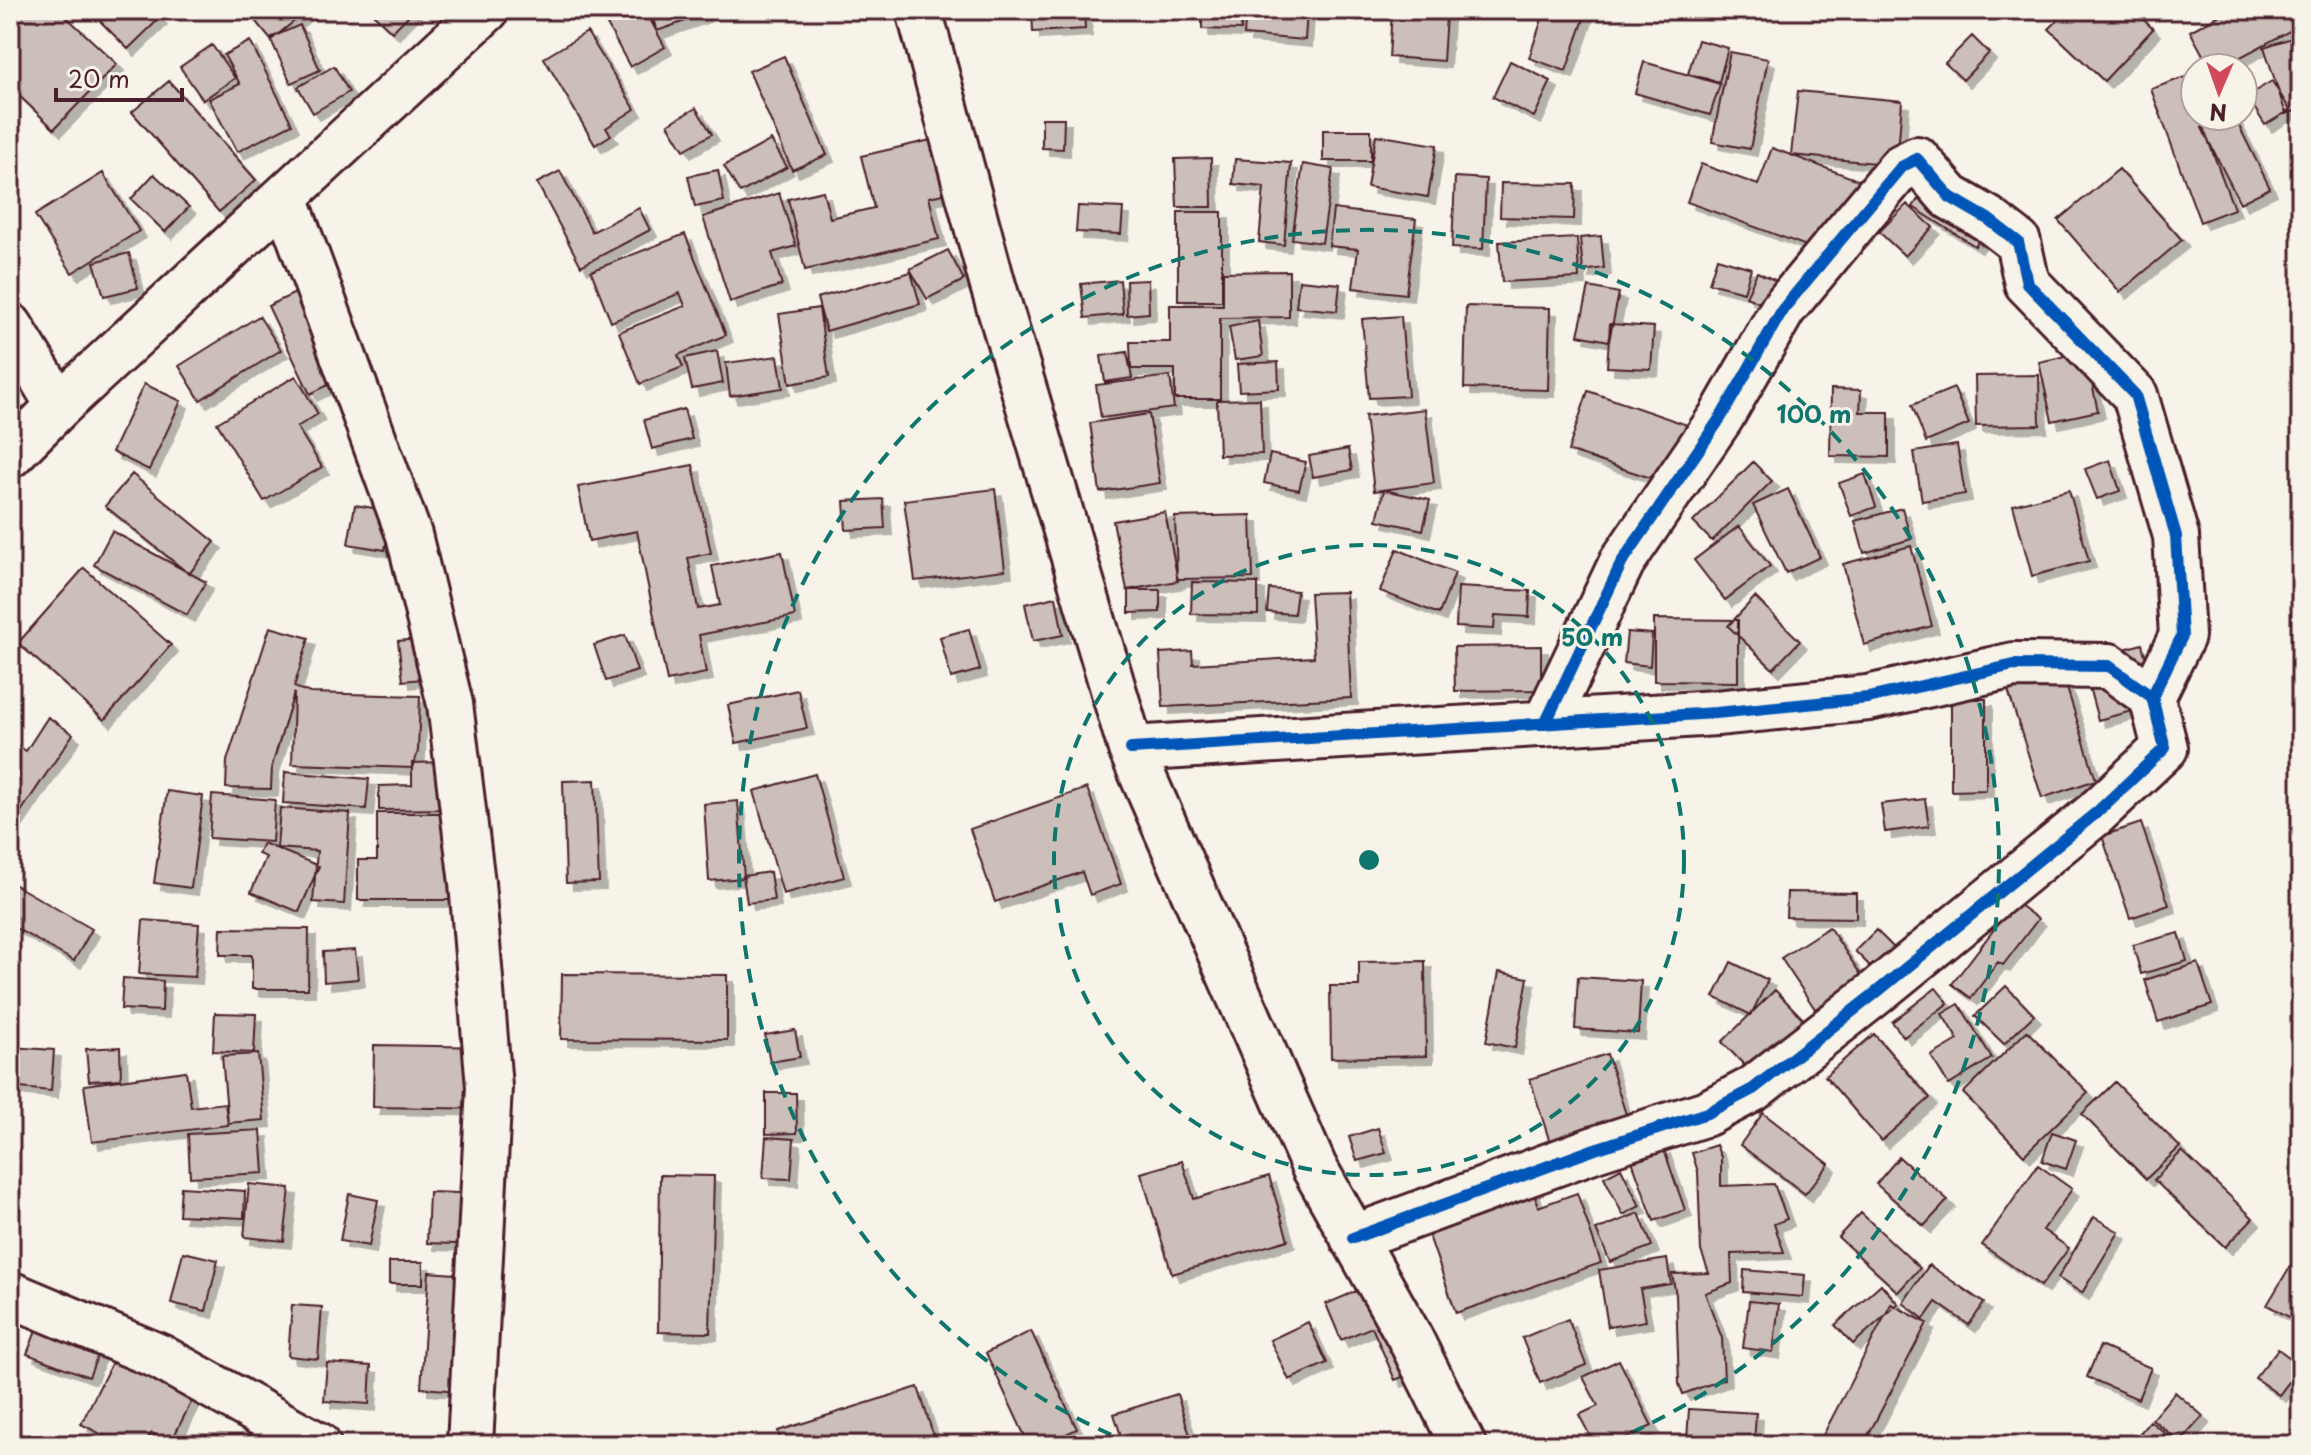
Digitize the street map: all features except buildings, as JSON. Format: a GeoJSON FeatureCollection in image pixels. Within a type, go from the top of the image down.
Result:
{"type":"FeatureCollection","features":[{"type":"Feature","properties":{"kind":"street"},"geometry":{"type":"LineString","coordinates":[[10,455],[486,10]]}},
{"type":"Feature","properties":{"kind":"street"},"geometry":{"type":"LineString","coordinates":[[919,10],[992,282],[1131,749],[1314,1167],[1409,1336],[1463,1445]]}},
{"type":"Feature","properties":{"kind":"street"},"geometry":{"type":"LineString","coordinates":[[1545,724],[1622,562],[1721,417],[1783,309],[1901,167],[1917,159],[1950,197],[1988,219],[2018,242],[2027,283],[2135,395],[2176,536],[2182,636],[2152,697]]}},
{"type":"Feature","properties":{"kind":"street"},"geometry":{"type":"LineString","coordinates":[[285,197],[409,535],[450,704],[472,883],[489,1087],[470,1445]]}},
{"type":"Feature","properties":{"kind":"street"},"geometry":{"type":"LineString","coordinates":[[10,326],[59,406]]}},
{"type":"Feature","properties":{"kind":"street"},"geometry":{"type":"LineString","coordinates":[[1131,749],[1716,713],[1868,698],[2014,665],[2109,666],[2152,697],[2165,748],[2096,813],[1753,1089],[1707,1113],[1595,1149],[1353,1238]]}},
{"type":"Feature","properties":{"kind":"street"},"geometry":{"type":"LineString","coordinates":[[10,1294],[160,1357],[318,1445]]}},
{"type":"Feature","properties":{"kind":"cycle path"},"geometry":{"type":"LineString","coordinates":[[1545,724],[1622,562],[1721,417],[1783,309],[1901,167],[1917,159],[1950,197],[1988,219],[2018,242],[2027,283],[2135,395],[2176,536],[2182,636],[2152,697]]}},
{"type":"Feature","properties":{"kind":"cycle path"},"geometry":{"type":"LineString","coordinates":[[1131,749],[1716,713],[1868,698],[2014,665],[2109,666],[2152,697],[2165,748],[2096,813],[1753,1089],[1707,1113],[1595,1149],[1353,1238]]}}]}
